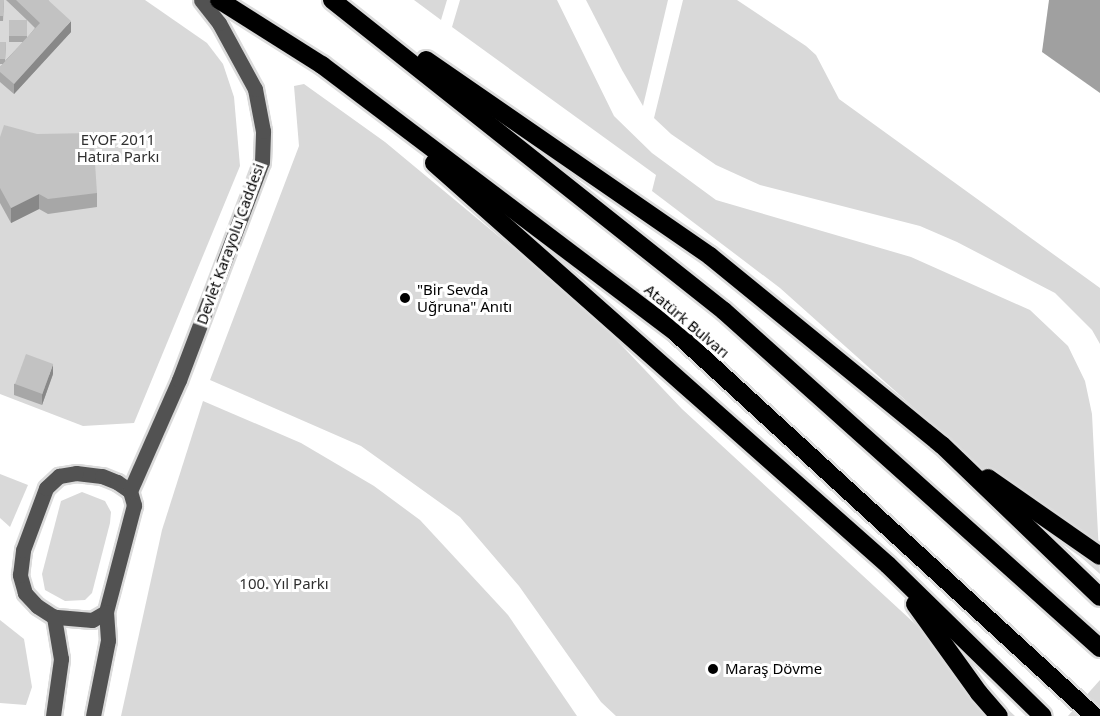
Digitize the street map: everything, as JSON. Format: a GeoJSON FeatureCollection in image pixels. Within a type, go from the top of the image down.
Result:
{"type":"FeatureCollection","features":[{"type":"Feature","properties":{"kind":"highway","name":"Atatürk Bulvarı"},"geometry":{"type":"LineString","coordinates":[[219,0],[322,65],[674,331],[1094,716]]}},
{"type":"Feature","properties":{"kind":"highway","name":"Atatürk Bulvarı"},"geometry":{"type":"LineString","coordinates":[[332,0],[724,311],[1100,648]]}},
{"type":"Feature","properties":{"kind":"highway"},"geometry":{"type":"LineString","coordinates":[[337,0],[596,174],[710,256],[942,445],[1100,556]]}},
{"type":"Feature","properties":{"kind":"highway"},"geometry":{"type":"LineString","coordinates":[[322,65],[888,565],[1043,716]]}},
{"type":"Feature","properties":{"kind":"highway"},"geometry":{"type":"LineString","coordinates":[[942,445],[1100,597]]}},
{"type":"Feature","properties":{"kind":"highway"},"geometry":{"type":"LineString","coordinates":[[888,565],[978,693],[999,716]]}},
{"type":"Feature","properties":{"kind":"street","name":"Devlet Karayolu Caddesi"},"geometry":{"type":"LineString","coordinates":[[93,716],[108,640],[106,612],[134,505],[130,491],[179,380],[262,162],[263,131],[255,89],[219,23],[201,0]]}},
{"type":"Feature","properties":{"kind":"street"},"geometry":{"type":"LineString","coordinates":[[106,612],[92,620],[54,617],[25,593],[20,574],[23,550],[46,488],[59,476],[76,473],[102,476],[130,491]]}},
{"type":"Feature","properties":{"kind":"street"},"geometry":{"type":"LineString","coordinates":[[53,716],[61,659],[54,617]]}},
{"type":"Feature","properties":{"kind":"green space","name":"EYOF 2011 Hatıra Parkı"},"geometry":{"type":"Polygon","coordinates":[[[0,0],[145,0],[207,43],[223,64],[234,97],[240,166],[134,423],[83,426],[0,394],[0,0]]]}},
{"type":"Feature","properties":{"kind":"green space"},"geometry":{"type":"Polygon","coordinates":[[[414,0],[447,0],[441,20],[414,0]]]}},
{"type":"Feature","properties":{"kind":"green space"},"geometry":{"type":"Polygon","coordinates":[[[460,0],[557,0],[614,116],[652,153],[716,200],[911,257],[1030,310],[1068,346],[1085,381],[1092,414],[1100,574],[780,288],[652,191],[656,175],[452,27],[460,0]]]}},
{"type":"Feature","properties":{"kind":"green space"},"geometry":{"type":"Polygon","coordinates":[[[586,0],[668,0],[643,106],[622,70],[586,0]]]}},
{"type":"Feature","properties":{"kind":"green space"},"geometry":{"type":"Polygon","coordinates":[[[683,0],[737,0],[806,46],[816,55],[839,99],[1100,288],[1100,344],[1092,330],[1055,293],[957,242],[920,226],[760,185],[716,165],[671,134],[654,118],[683,0]]]}},
{"type":"Feature","properties":{"kind":"green space"},"geometry":{"type":"Polygon","coordinates":[[[304,84],[385,142],[590,312],[682,409],[1015,716],[616,716],[601,702],[519,586],[460,517],[361,446],[210,380],[299,146],[294,86],[304,84]]]}},
{"type":"Feature","properties":{"kind":"green space","name":"100. Yıl Parkı"},"geometry":{"type":"Polygon","coordinates":[[[203,401],[301,443],[374,486],[420,520],[508,615],[577,716],[121,716],[162,530],[203,401]]]}},
{"type":"Feature","properties":{"kind":"green space"},"geometry":{"type":"Polygon","coordinates":[[[0,474],[28,485],[10,527],[0,518],[0,474]]]}},
{"type":"Feature","properties":{"kind":"green space"},"geometry":{"type":"Polygon","coordinates":[[[82,492],[105,501],[111,512],[110,523],[92,593],[85,600],[65,601],[45,590],[42,574],[61,501],[82,492]]]}},
{"type":"Feature","properties":{"kind":"green space"},"geometry":{"type":"Polygon","coordinates":[[[0,620],[24,639],[32,687],[26,705],[0,703],[0,620]]]}},
{"type":"Feature","properties":{"kind":"green space"},"geometry":{"type":"Polygon","coordinates":[[[1100,680],[1100,716],[1068,716],[1091,690],[1100,680]]]}},
{"type":"Feature","properties":{"kind":"shaded area"},"geometry":{"type":"Polygon","coordinates":[[[1049,0],[1100,0],[1100,93],[1042,52],[1049,0]]]}},
{"type":"Feature","properties":{"kind":"building"},"geometry":{"type":"Polygon","coordinates":[[[0,0],[4,0],[3,16],[0,16],[0,0]]]}},
{"type":"Feature","properties":{"kind":"building"},"geometry":{"type":"Polygon","coordinates":[[[16,0],[48,0],[71,21],[14,84],[0,72],[0,67],[40,23],[16,0]]]}},
{"type":"Feature","properties":{"kind":"building"},"geometry":{"type":"Polygon","coordinates":[[[9,20],[27,20],[27,36],[9,36],[9,20]]]}},
{"type":"Feature","properties":{"kind":"building"},"geometry":{"type":"Polygon","coordinates":[[[0,42],[6,42],[5,59],[0,59],[0,42]]]}},
{"type":"Feature","properties":{"kind":"building"},"geometry":{"type":"Polygon","coordinates":[[[4,125],[37,134],[93,133],[97,193],[48,199],[39,194],[11,208],[0,188],[0,137],[4,125]]]}},
{"type":"Feature","properties":{"kind":"building"},"geometry":{"type":"Polygon","coordinates":[[[26,354],[53,364],[42,394],[15,384],[26,354]]]}},
{"type":"Feature","properties":{"kind":"place","name":"\"Bir Sevda Uğruna\" Anıtı"},"geometry":{"type":"Point","coordinates":[405,298]}},
{"type":"Feature","properties":{"kind":"place","name":"Maraş Dövme"},"geometry":{"type":"Point","coordinates":[713,669]}}]}
